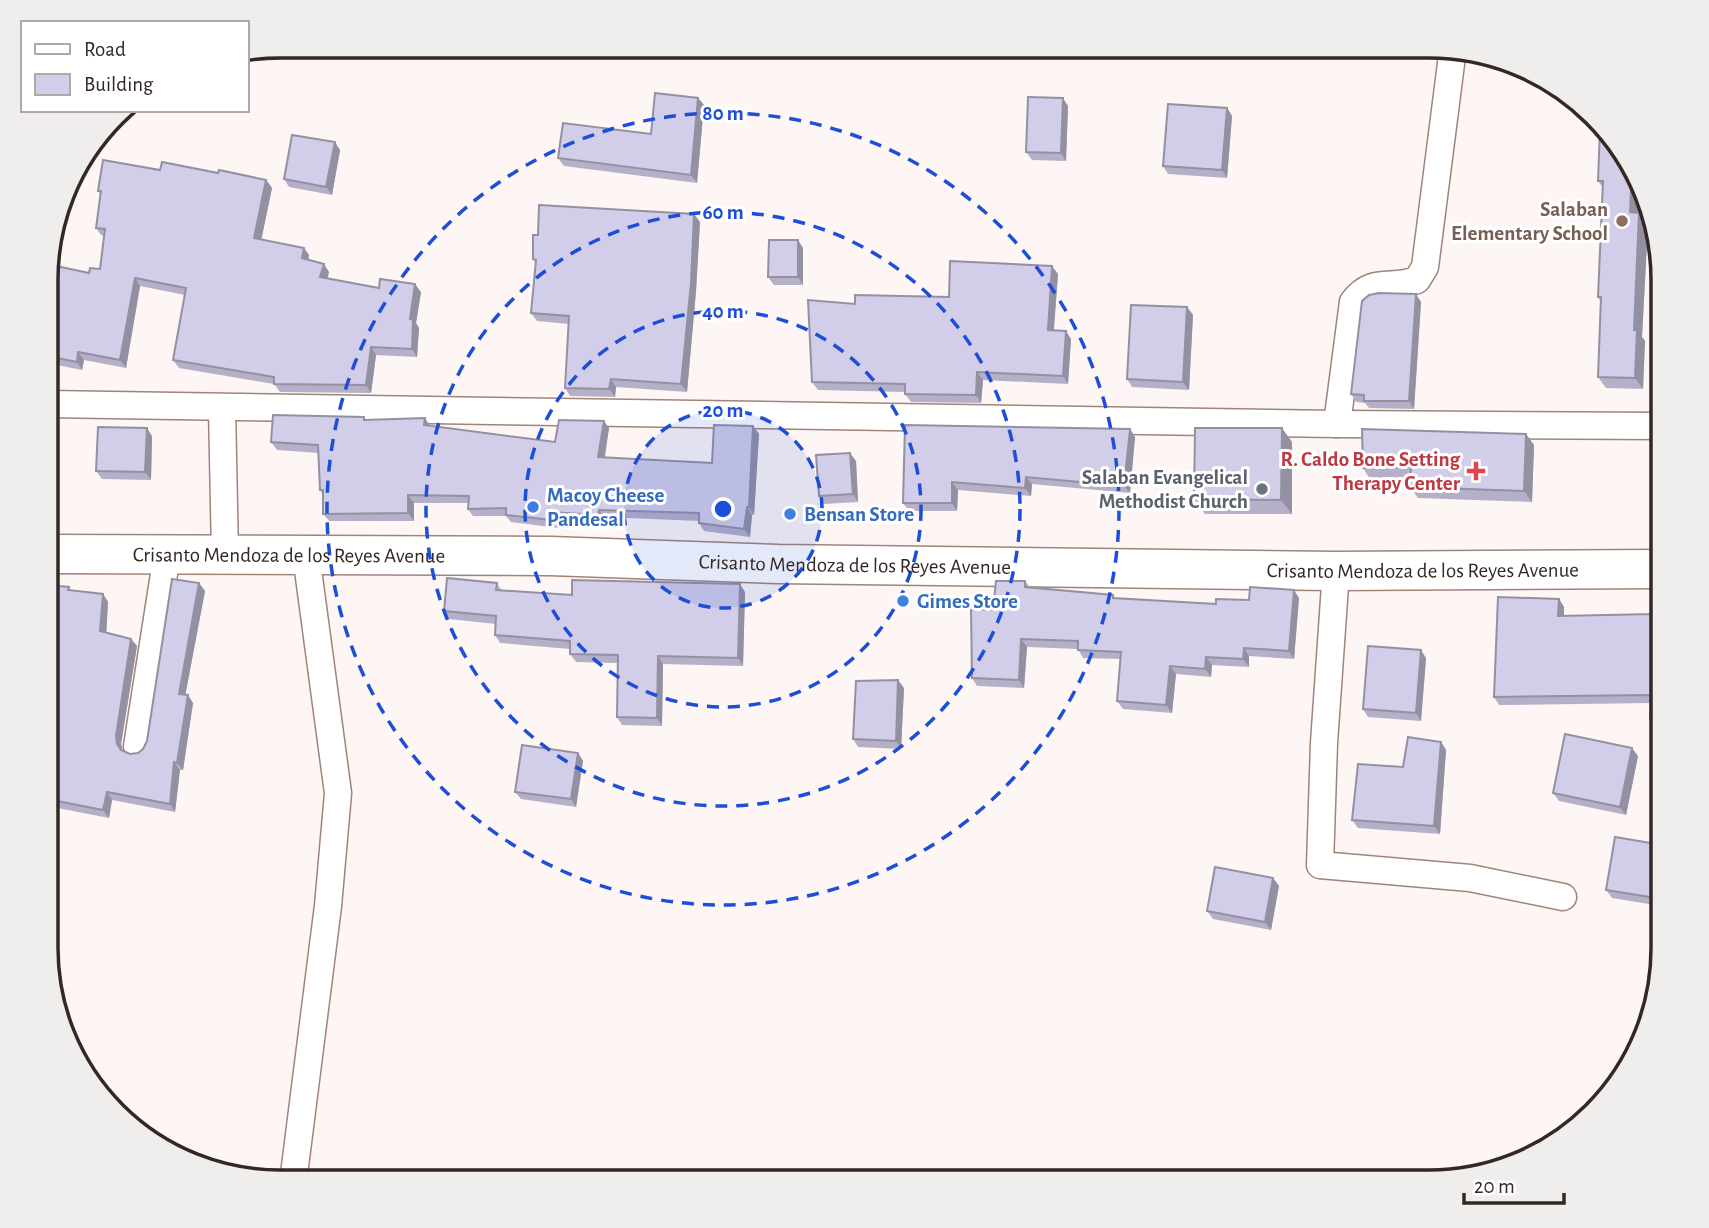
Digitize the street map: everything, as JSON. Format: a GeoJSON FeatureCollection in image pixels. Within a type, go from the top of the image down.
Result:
{"type":"FeatureCollection","features":[{"type":"Feature","properties":{"kind":"main road","name":"Crisanto Mendoza de los Reyes Avenue"},"geometry":{"type":"LineString","coordinates":[[58,554],[550,556],[778,564],[1336,571],[1651,569]]}},
{"type":"Feature","properties":{"kind":"street"},"geometry":{"type":"LineString","coordinates":[[1337,424],[1353,302],[1370,286],[1396,285],[1417,280],[1425,267],[1452,59]]}},
{"type":"Feature","properties":{"kind":"street"},"geometry":{"type":"LineString","coordinates":[[58,404],[1337,424],[1651,426]]}},
{"type":"Feature","properties":{"kind":"street"},"geometry":{"type":"LineString","coordinates":[[222,408],[225,555]]}},
{"type":"Feature","properties":{"kind":"street"},"geometry":{"type":"LineString","coordinates":[[137,746],[167,555]]}},
{"type":"Feature","properties":{"kind":"street"},"geometry":{"type":"LineString","coordinates":[[295,1170],[328,906],[338,793],[306,555]]}},
{"type":"Feature","properties":{"kind":"street"},"geometry":{"type":"LineString","coordinates":[[1336,571],[1325,729],[1320,865],[1470,878],[1563,897]]}},
{"type":"Feature","properties":{"kind":"building"},"geometry":{"type":"Polygon","coordinates":[[[655,93],[698,98],[691,175],[558,158],[563,123],[651,134],[655,93]]]}},
{"type":"Feature","properties":{"kind":"building"},"geometry":{"type":"Polygon","coordinates":[[[1028,97],[1063,98],[1061,153],[1026,152],[1028,97]]]}},
{"type":"Feature","properties":{"kind":"building"},"geometry":{"type":"Polygon","coordinates":[[[1168,104],[1227,108],[1222,170],[1163,166],[1168,104]]]}},
{"type":"Feature","properties":{"kind":"building"},"geometry":{"type":"Polygon","coordinates":[[[292,135],[335,142],[326,187],[284,179],[292,135]]]}},
{"type":"Feature","properties":{"kind":"building"},"geometry":{"type":"Polygon","coordinates":[[[1600,139],[1631,189],[1630,212],[1639,213],[1634,330],[1637,330],[1635,378],[1598,377],[1603,181],[1598,181],[1600,139]]]}},
{"type":"Feature","properties":{"kind":"building"},"geometry":{"type":"Polygon","coordinates":[[[103,160],[160,170],[162,162],[266,180],[254,238],[304,248],[302,258],[324,264],[320,277],[379,288],[380,279],[415,284],[410,319],[413,320],[412,349],[371,347],[366,385],[274,384],[274,377],[173,360],[186,288],[135,278],[120,360],[78,352],[77,362],[58,358],[59,267],[89,273],[90,268],[100,269],[105,229],[96,228],[101,191],[98,191],[103,160]]]}},
{"type":"Feature","properties":{"kind":"building"},"geometry":{"type":"Polygon","coordinates":[[[539,205],[694,214],[691,283],[681,384],[611,379],[609,389],[565,388],[569,316],[531,313],[536,260],[533,259],[533,235],[538,235],[539,205]]]}},
{"type":"Feature","properties":{"kind":"building"},"geometry":{"type":"Polygon","coordinates":[[[769,240],[798,240],[798,277],[768,277],[769,240]]]}},
{"type":"Feature","properties":{"kind":"building"},"geometry":{"type":"Polygon","coordinates":[[[950,261],[1052,266],[1048,330],[1066,331],[1063,376],[977,372],[976,395],[905,394],[905,384],[812,382],[808,300],[855,304],[855,295],[949,297],[950,261]]]}},
{"type":"Feature","properties":{"kind":"building"},"geometry":{"type":"Polygon","coordinates":[[[1416,294],[1409,401],[1364,401],[1364,395],[1351,394],[1362,301],[1369,295],[1416,294]]]}},
{"type":"Feature","properties":{"kind":"building"},"geometry":{"type":"Polygon","coordinates":[[[1131,305],[1187,307],[1183,382],[1127,379],[1131,305]]]}},
{"type":"Feature","properties":{"kind":"building"},"geometry":{"type":"Polygon","coordinates":[[[273,415],[364,417],[364,420],[425,418],[424,425],[555,442],[559,420],[604,421],[598,457],[712,463],[714,425],[753,426],[749,507],[744,529],[699,523],[699,513],[599,510],[598,515],[551,512],[553,520],[506,515],[506,508],[468,509],[469,496],[408,495],[408,513],[323,514],[318,445],[271,442],[273,415]]]}},
{"type":"Feature","properties":{"kind":"building"},"geometry":{"type":"Polygon","coordinates":[[[905,425],[1130,429],[1124,486],[1026,477],[1025,488],[952,482],[952,503],[903,503],[905,425]]]}},
{"type":"Feature","properties":{"kind":"building"},"geometry":{"type":"Polygon","coordinates":[[[98,427],[147,428],[145,472],[96,471],[98,427]]]}},
{"type":"Feature","properties":{"kind":"building"},"geometry":{"type":"Polygon","coordinates":[[[1195,428],[1282,428],[1281,500],[1194,499],[1195,428]]]}},
{"type":"Feature","properties":{"kind":"building"},"geometry":{"type":"Polygon","coordinates":[[[1362,429],[1526,434],[1524,491],[1410,487],[1411,467],[1363,468],[1362,429]]]}},
{"type":"Feature","properties":{"kind":"building"},"geometry":{"type":"Polygon","coordinates":[[[850,453],[853,494],[819,496],[816,455],[850,453]]]}},
{"type":"Feature","properties":{"kind":"building"},"geometry":{"type":"Polygon","coordinates":[[[447,578],[497,583],[496,590],[572,595],[572,580],[740,584],[738,658],[658,656],[657,718],[617,717],[618,655],[570,654],[570,641],[495,635],[496,616],[444,611],[447,578]]]}},
{"type":"Feature","properties":{"kind":"building"},"geometry":{"type":"Polygon","coordinates":[[[172,579],[199,583],[179,694],[188,695],[177,763],[174,762],[170,804],[107,792],[103,810],[58,801],[58,586],[69,587],[68,590],[103,594],[100,631],[131,639],[117,744],[121,750],[130,754],[138,753],[147,741],[172,579]]]}},
{"type":"Feature","properties":{"kind":"building"},"geometry":{"type":"Polygon","coordinates":[[[996,581],[1025,581],[1025,587],[1113,595],[1113,598],[1216,604],[1216,599],[1249,600],[1250,587],[1294,590],[1289,651],[1244,648],[1243,659],[1206,657],[1205,669],[1170,666],[1166,705],[1117,701],[1121,652],[1078,650],[1078,641],[1021,639],[1019,680],[972,678],[971,609],[993,610],[996,581]]]}},
{"type":"Feature","properties":{"kind":"building"},"geometry":{"type":"Polygon","coordinates":[[[1498,597],[1559,599],[1558,616],[1651,614],[1651,695],[1494,697],[1498,597]]]}},
{"type":"Feature","properties":{"kind":"building"},"geometry":{"type":"Polygon","coordinates":[[[1368,646],[1421,650],[1416,713],[1363,709],[1368,646]]]}},
{"type":"Feature","properties":{"kind":"building"},"geometry":{"type":"Polygon","coordinates":[[[898,680],[896,741],[853,739],[856,681],[898,680]]]}},
{"type":"Feature","properties":{"kind":"building"},"geometry":{"type":"Polygon","coordinates":[[[1565,734],[1632,748],[1620,807],[1553,793],[1565,734]]]}},
{"type":"Feature","properties":{"kind":"building"},"geometry":{"type":"Polygon","coordinates":[[[1408,737],[1441,742],[1434,826],[1352,820],[1358,764],[1403,767],[1408,737]]]}},
{"type":"Feature","properties":{"kind":"building"},"geometry":{"type":"Polygon","coordinates":[[[522,745],[578,753],[571,799],[515,792],[522,745]]]}},
{"type":"Feature","properties":{"kind":"building"},"geometry":{"type":"Polygon","coordinates":[[[1615,837],[1651,843],[1651,897],[1606,890],[1615,837]]]}},
{"type":"Feature","properties":{"kind":"building"},"geometry":{"type":"Polygon","coordinates":[[[1215,867],[1273,878],[1265,922],[1207,911],[1215,867]]]}},
{"type":"Feature","properties":{"kind":"place","name":"Salaban Elementary School"},"geometry":{"type":"Point","coordinates":[1622,221]}},
{"type":"Feature","properties":{"kind":"place","name":"R. Caldo Bone Setting Therapy Center"},"geometry":{"type":"Point","coordinates":[1476,471]}},
{"type":"Feature","properties":{"kind":"place","name":"Salaban Evangelical Methodist Church"},"geometry":{"type":"Point","coordinates":[1262,489]}},
{"type":"Feature","properties":{"kind":"place","name":"Macoy Cheese Pandesal"},"geometry":{"type":"Point","coordinates":[533,507]}},
{"type":"Feature","properties":{"kind":"place","name":"Bensan Store"},"geometry":{"type":"Point","coordinates":[790,514]}},
{"type":"Feature","properties":{"kind":"place","name":"Gimes Store"},"geometry":{"type":"Point","coordinates":[903,601]}}]}
